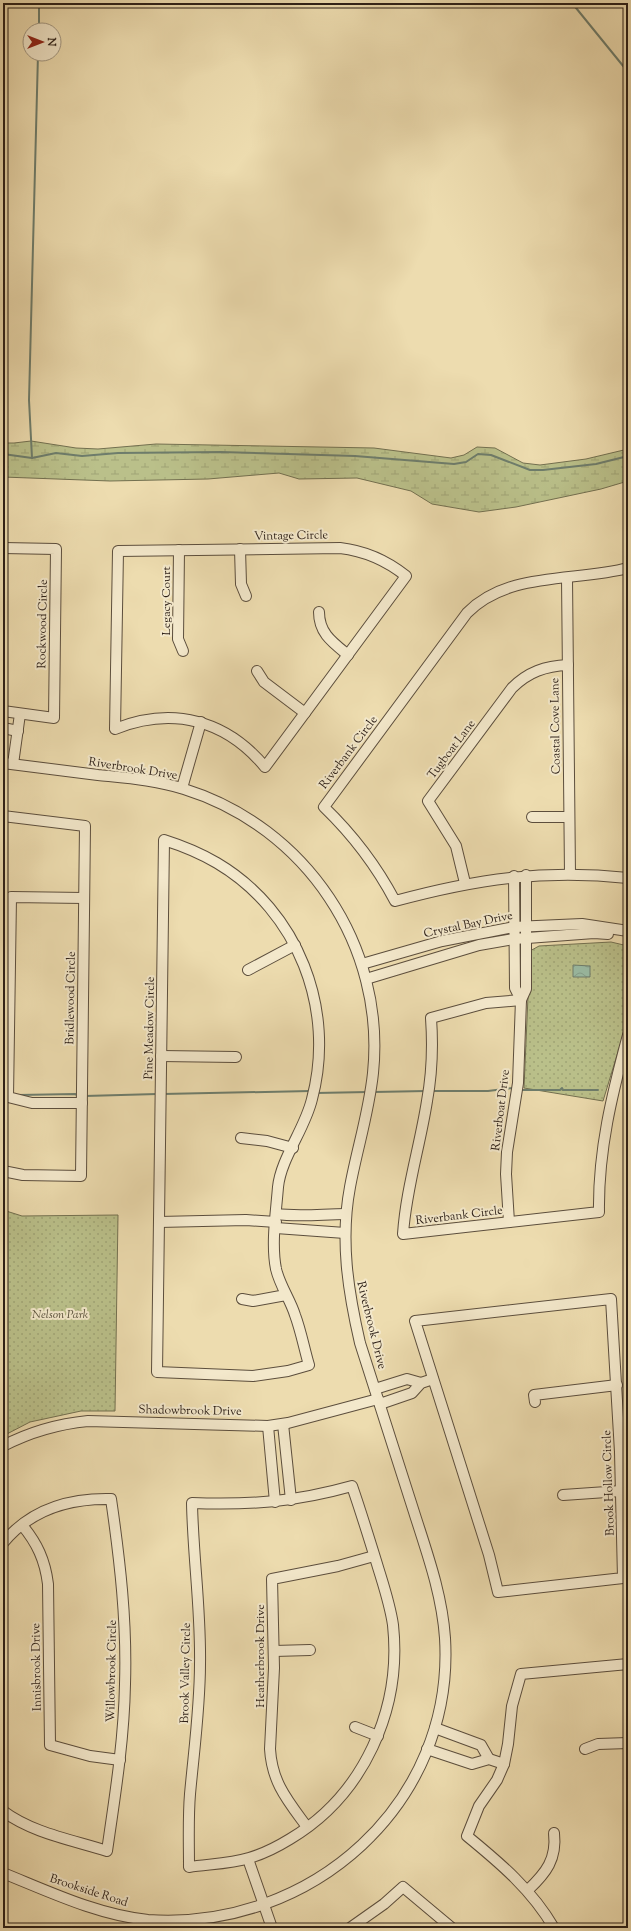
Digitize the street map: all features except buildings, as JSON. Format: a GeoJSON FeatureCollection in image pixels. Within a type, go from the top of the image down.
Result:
{"type":"FeatureCollection","features":[{"type":"Feature","properties":{"kind":"street","name":"Rockwood Circle"},"geometry":{"type":"LineString","coordinates":[[3,548],[56,549],[54,718],[4,711],[3,723]]}},
{"type":"Feature","properties":{"kind":"street"},"geometry":{"type":"LineString","coordinates":[[240,549],[241,584],[246,596]]}},
{"type":"Feature","properties":{"kind":"street","name":"Vintage Circle"},"geometry":{"type":"LineString","coordinates":[[354,549],[382,559],[406,576],[265,767],[245,746],[231,736],[201,722],[186,719],[157,718],[135,722],[115,729],[118,551],[179,550],[354,549]]}},
{"type":"Feature","properties":{"kind":"street","name":"Legacy Court"},"geometry":{"type":"LineString","coordinates":[[179,550],[178,639],[183,651]]}},
{"type":"Feature","properties":{"kind":"street","name":"Riverbank Circle"},"geometry":{"type":"LineString","coordinates":[[628,568],[506,587],[485,597],[467,613],[324,807],[359,844],[380,875],[395,901],[465,884],[514,876],[570,874],[628,878]]}},
{"type":"Feature","properties":{"kind":"street","name":"Coastal Cove Lane"},"geometry":{"type":"LineString","coordinates":[[567,578],[570,874]]}},
{"type":"Feature","properties":{"kind":"street"},"geometry":{"type":"LineString","coordinates":[[319,612],[319,622],[323,632],[348,655]]}},
{"type":"Feature","properties":{"kind":"street","name":"Tugboat Lane"},"geometry":{"type":"LineString","coordinates":[[465,884],[456,846],[428,801],[512,688],[521,680],[541,669],[568,665]]}},
{"type":"Feature","properties":{"kind":"street"},"geometry":{"type":"LineString","coordinates":[[257,671],[264,682],[305,713]]}},
{"type":"Feature","properties":{"kind":"street"},"geometry":{"type":"LineString","coordinates":[[8,763],[18,731],[20,714]]}},
{"type":"Feature","properties":{"kind":"street"},"geometry":{"type":"LineString","coordinates":[[182,788],[201,722]]}},
{"type":"Feature","properties":{"kind":"street"},"geometry":{"type":"LineString","coordinates":[[3,728],[18,731]]}},
{"type":"Feature","properties":{"kind":"street","name":"Riverbrook Drive"},"geometry":{"type":"LineString","coordinates":[[8,763],[138,780],[182,788],[218,802],[245,816],[292,851],[322,886],[335,905],[354,942],[366,979],[373,1014],[373,1074],[349,1188],[345,1233],[346,1274],[350,1301],[360,1343],[433,1573],[442,1613],[445,1666],[443,1689],[435,1728],[415,1778],[387,1820],[362,1848],[342,1864],[310,1886],[265,1906]]}},
{"type":"Feature","properties":{"kind":"street","name":"Bridlewood Circle"},"geometry":{"type":"LineString","coordinates":[[3,816],[86,826],[81,1176],[30,1175],[3,1171]]}},
{"type":"Feature","properties":{"kind":"street"},"geometry":{"type":"LineString","coordinates":[[532,817],[569,817]]}},
{"type":"Feature","properties":{"kind":"street","name":"Pine Meadow Circle"},"geometry":{"type":"LineString","coordinates":[[164,840],[202,855],[236,876],[266,904],[278,918],[295,945],[306,969],[313,990],[319,1026],[320,1045],[317,1075],[312,1100],[301,1131],[281,1173],[276,1221],[275,1258],[276,1270],[296,1316],[309,1365],[288,1371],[253,1376],[157,1372],[164,840]]}},
{"type":"Feature","properties":{"kind":"street"},"geometry":{"type":"LineString","coordinates":[[521,1000],[526,989],[526,875]]}},
{"type":"Feature","properties":{"kind":"street"},"geometry":{"type":"LineString","coordinates":[[514,876],[515,988],[521,1000]]}},
{"type":"Feature","properties":{"kind":"street"},"geometry":{"type":"LineString","coordinates":[[82,1103],[32,1103],[8,1097],[11,897],[84,898]]}},
{"type":"Feature","properties":{"kind":"street","name":"Crystal Bay Drive"},"geometry":{"type":"LineString","coordinates":[[362,964],[442,941],[514,927],[582,924],[628,931]]}},
{"type":"Feature","properties":{"kind":"street","name":"Crystal Bay Drive"},"geometry":{"type":"LineString","coordinates":[[366,979],[479,945],[514,939],[594,933],[628,937]]}},
{"type":"Feature","properties":{"kind":"street"},"geometry":{"type":"LineString","coordinates":[[248,970],[295,945]]}},
{"type":"Feature","properties":{"kind":"street","name":"Riverbank Circle"},"geometry":{"type":"LineString","coordinates":[[521,1000],[486,1003],[431,1018],[430,1078],[427,1102],[407,1192],[403,1234],[599,1212],[600,1176],[606,1122],[628,1035]]}},
{"type":"Feature","properties":{"kind":"street","name":"Riverboat Drive"},"geometry":{"type":"LineString","coordinates":[[509,1222],[506,1174],[507,1152],[518,1083],[521,1000]]}},
{"type":"Feature","properties":{"kind":"street"},"geometry":{"type":"LineString","coordinates":[[161,1056],[236,1057]]}},
{"type":"Feature","properties":{"kind":"street"},"geometry":{"type":"LineString","coordinates":[[241,1138],[268,1141],[293,1148]]}},
{"type":"Feature","properties":{"kind":"street"},"geometry":{"type":"LineString","coordinates":[[159,1222],[246,1220],[276,1221],[306,1214],[346,1214]]}},
{"type":"Feature","properties":{"kind":"street"},"geometry":{"type":"LineString","coordinates":[[296,1230],[298,1216]]}},
{"type":"Feature","properties":{"kind":"street"},"geometry":{"type":"LineString","coordinates":[[276,1221],[296,1230],[345,1233]]}},
{"type":"Feature","properties":{"kind":"street"},"geometry":{"type":"LineString","coordinates":[[242,1298],[253,1301],[286,1295]]}},
{"type":"Feature","properties":{"kind":"street","name":"Brook Hollow Circle"},"geometry":{"type":"LineString","coordinates":[[612,1299],[617,1385],[623,1578],[498,1592],[489,1555],[415,1321],[612,1299]]}},
{"type":"Feature","properties":{"kind":"street"},"geometry":{"type":"LineString","coordinates":[[378,1397],[407,1379],[421,1383]]}},
{"type":"Feature","properties":{"kind":"street"},"geometry":{"type":"LineString","coordinates":[[378,1397],[412,1393],[421,1383],[433,1379]]}},
{"type":"Feature","properties":{"kind":"street"},"geometry":{"type":"LineString","coordinates":[[535,1402],[534,1395],[617,1385]]}},
{"type":"Feature","properties":{"kind":"street","name":"Shadowbrook Drive"},"geometry":{"type":"LineString","coordinates":[[3,1446],[45,1428],[88,1421],[268,1426],[283,1424],[378,1397]]}},
{"type":"Feature","properties":{"kind":"street"},"geometry":{"type":"LineString","coordinates":[[283,1424],[291,1500]]}},
{"type":"Feature","properties":{"kind":"street"},"geometry":{"type":"LineString","coordinates":[[268,1426],[275,1502]]}},
{"type":"Feature","properties":{"kind":"street","name":"Brook Valley Circle"},"geometry":{"type":"LineString","coordinates":[[352,1486],[389,1604],[394,1642],[393,1680],[388,1707],[378,1736],[361,1770],[347,1789],[308,1827],[279,1846],[248,1859],[189,1867],[188,1817],[197,1736],[200,1662],[198,1604],[192,1545],[192,1503],[275,1502],[291,1500],[352,1486]]}},
{"type":"Feature","properties":{"kind":"street"},"geometry":{"type":"LineString","coordinates":[[563,1495],[621,1491]]}},
{"type":"Feature","properties":{"kind":"street","name":"Willowbrook Circle"},"geometry":{"type":"LineString","coordinates":[[3,1543],[22,1525],[46,1510],[60,1504],[90,1499],[111,1499],[120,1564],[125,1624],[125,1685],[120,1760],[107,1851],[32,1827],[18,1821],[3,1811]]}},
{"type":"Feature","properties":{"kind":"street","name":"Innisbrook Drive"},"geometry":{"type":"LineString","coordinates":[[22,1525],[39,1548],[45,1565],[48,1584],[50,1745],[90,1756],[120,1760]]}},
{"type":"Feature","properties":{"kind":"street","name":"Heatherbrook Drive"},"geometry":{"type":"LineString","coordinates":[[308,1827],[278,1786],[271,1762],[274,1651],[272,1579],[338,1566],[374,1556]]}},
{"type":"Feature","properties":{"kind":"street"},"geometry":{"type":"LineString","coordinates":[[274,1651],[310,1650]]}},
{"type":"Feature","properties":{"kind":"street"},"geometry":{"type":"LineString","coordinates":[[554,1928],[528,1890],[500,1863],[467,1836],[479,1806],[497,1780],[504,1764],[508,1744],[512,1706],[521,1674],[628,1664]]}},
{"type":"Feature","properties":{"kind":"street"},"geometry":{"type":"LineString","coordinates":[[355,1727],[378,1736]]}},
{"type":"Feature","properties":{"kind":"street"},"geometry":{"type":"LineString","coordinates":[[435,1728],[481,1746],[488,1759]]}},
{"type":"Feature","properties":{"kind":"street"},"geometry":{"type":"LineString","coordinates":[[585,1749],[598,1744],[628,1743]]}},
{"type":"Feature","properties":{"kind":"street"},"geometry":{"type":"LineString","coordinates":[[427,1748],[472,1764],[488,1759],[504,1764]]}},
{"type":"Feature","properties":{"kind":"street"},"geometry":{"type":"LineString","coordinates":[[528,1890],[538,1881],[552,1861],[556,1846],[554,1833]]}},
{"type":"Feature","properties":{"kind":"street"},"geometry":{"type":"LineString","coordinates":[[248,1859],[272,1928]]}},
{"type":"Feature","properties":{"kind":"street","name":"Brookside Road"},"geometry":{"type":"LineString","coordinates":[[3,1873],[95,1908],[154,1924],[173,1925],[226,1917],[265,1906]]}},
{"type":"Feature","properties":{"kind":"street"},"geometry":{"type":"LineString","coordinates":[[350,1928],[378,1909],[403,1887],[452,1928]]}},
{"type":"Feature","properties":{"kind":"green space"},"geometry":{"type":"Polygon","coordinates":[[[31,441],[76,448],[98,449],[156,444],[374,448],[451,458],[464,455],[477,447],[495,448],[523,463],[540,465],[586,459],[628,449],[628,481],[601,489],[516,507],[479,512],[432,504],[411,491],[357,478],[299,479],[279,473],[208,479],[110,481],[3,477],[3,443],[31,441]]]}},
{"type":"Feature","properties":{"kind":"green space"},"geometry":{"type":"Polygon","coordinates":[[[611,942],[628,946],[628,1019],[603,1101],[524,1088],[530,951],[539,946],[611,942]]]}},
{"type":"Feature","properties":{"kind":"green space","name":"Nelson Park"},"geometry":{"type":"Polygon","coordinates":[[[3,1210],[22,1216],[118,1215],[115,1411],[81,1411],[30,1422],[3,1436],[3,1210]]]}},
{"type":"Feature","properties":{"kind":"water"},"geometry":{"type":"Polygon","coordinates":[[[573,965],[590,966],[590,977],[573,977],[573,965]]]}},
{"type":"Feature","properties":{"kind":"waterway"},"geometry":{"type":"LineString","coordinates":[[39,3],[39,22]]}},
{"type":"Feature","properties":{"kind":"waterway"},"geometry":{"type":"LineString","coordinates":[[572,3],[628,72]]}},
{"type":"Feature","properties":{"kind":"waterway"},"geometry":{"type":"LineString","coordinates":[[32,458],[29,400],[38,62]]}},
{"type":"Feature","properties":{"kind":"waterway"},"geometry":{"type":"LineString","coordinates":[[3,454],[32,458],[56,453],[82,456],[118,453],[221,452],[355,456],[454,464],[466,462],[478,454],[491,455],[530,470],[596,464],[628,456]]}},
{"type":"Feature","properties":{"kind":"waterway"},"geometry":{"type":"LineString","coordinates":[[432,1091],[488,1091],[513,1088]]}},
{"type":"Feature","properties":{"kind":"waterway"},"geometry":{"type":"LineString","coordinates":[[521,1090],[560,1090],[562,1088],[563,1090],[598,1090]]}},
{"type":"Feature","properties":{"kind":"waterway"},"geometry":{"type":"LineString","coordinates":[[163,1094],[310,1091]]}},
{"type":"Feature","properties":{"kind":"waterway"},"geometry":{"type":"LineString","coordinates":[[374,1092],[426,1091]]}},
{"type":"Feature","properties":{"kind":"waterway"},"geometry":{"type":"LineString","coordinates":[[316,1093],[368,1092]]}},
{"type":"Feature","properties":{"kind":"waterway"},"geometry":{"type":"LineString","coordinates":[[18,1095],[75,1094],[79,1096]]}},
{"type":"Feature","properties":{"kind":"waterway"},"geometry":{"type":"LineString","coordinates":[[85,1096],[157,1094]]}}]}
